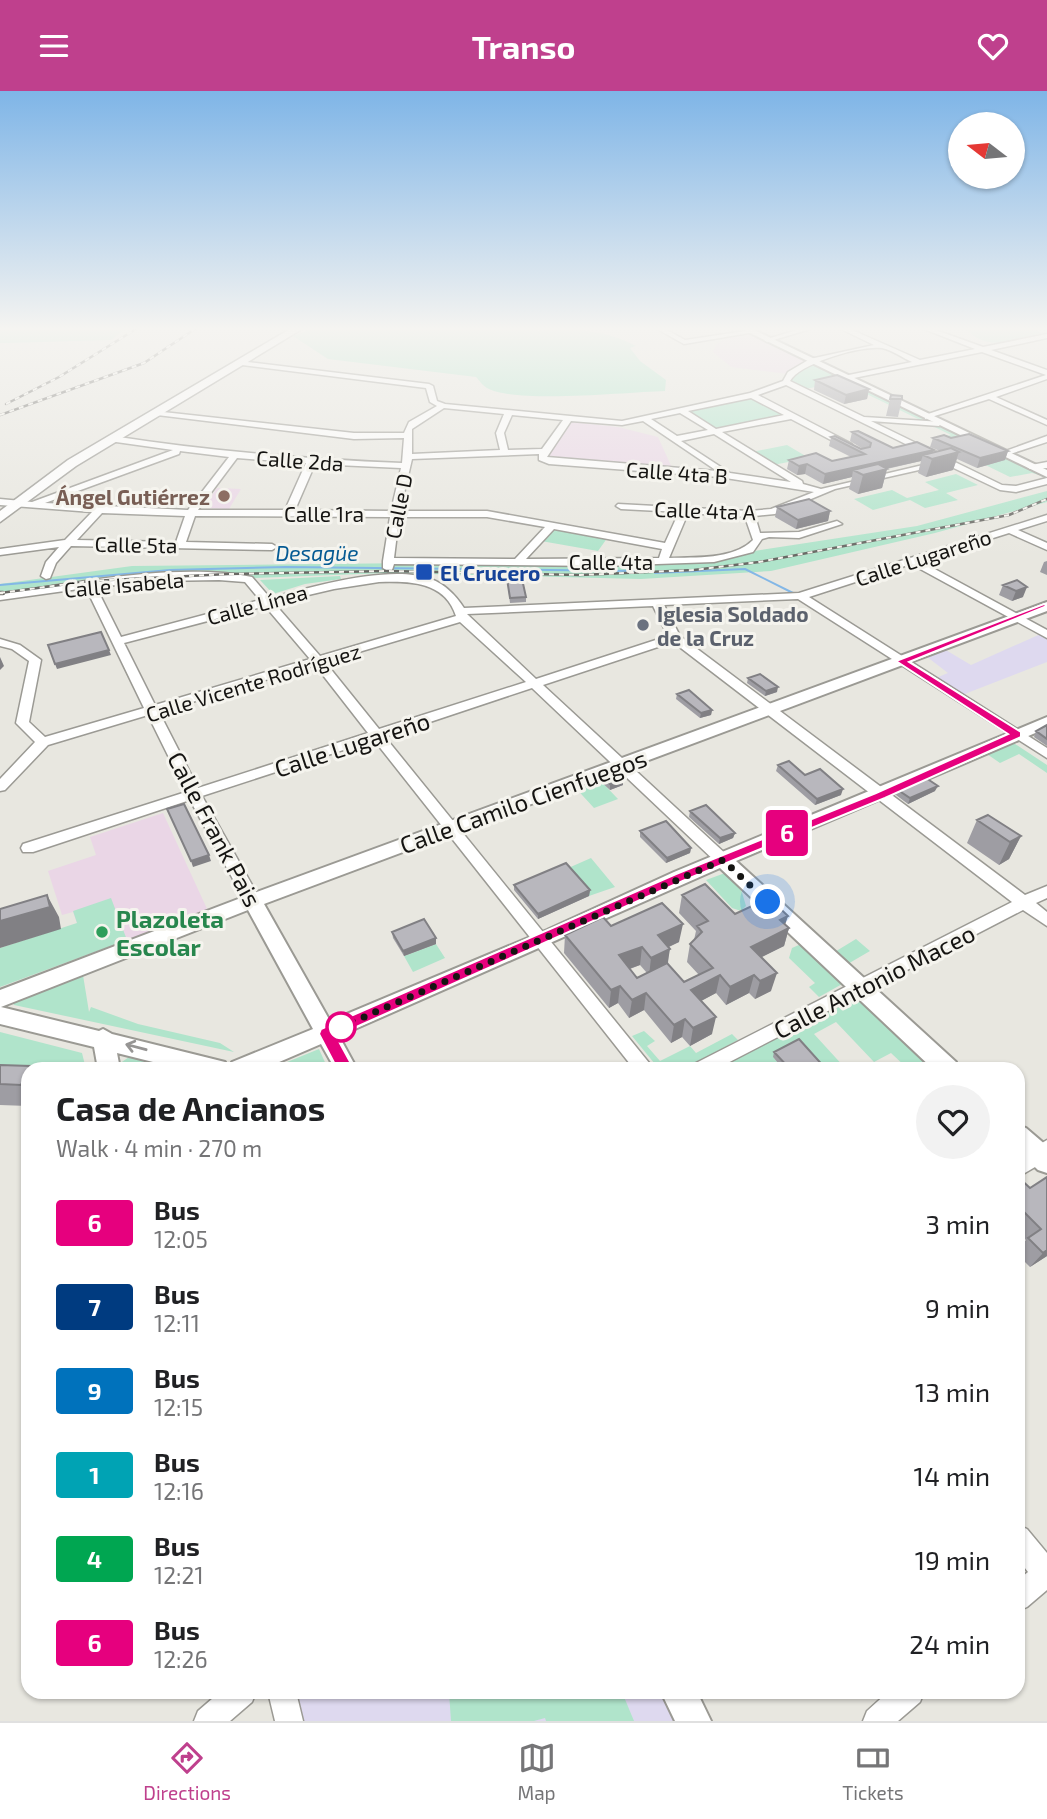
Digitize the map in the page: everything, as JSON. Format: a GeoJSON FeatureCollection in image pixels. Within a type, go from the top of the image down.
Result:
{"type":"FeatureCollection","features":[{"type":"Feature","properties":{"kind":"highway"},"geometry":{"type":"LineString","coordinates":[[0,518],[24,505],[46,481],[169,405]]}},
{"type":"Feature","properties":{"kind":"main road"},"geometry":{"type":"LineString","coordinates":[[903,405],[1047,474]]}},
{"type":"Feature","properties":{"kind":"main road","name":"Calle Camilo Cienfuegos"},"geometry":{"type":"LineString","coordinates":[[0,999],[253,901],[1047,606]]}},
{"type":"Feature","properties":{"kind":"main road"},"geometry":{"type":"LineString","coordinates":[[257,1062],[1047,722]]}},
{"type":"Feature","properties":{"kind":"main road"},"geometry":{"type":"LineString","coordinates":[[723,860],[940,1062]]}},
{"type":"Feature","properties":{"kind":"main road","name":"Calle Frank Pais"},"geometry":{"type":"LineString","coordinates":[[253,901],[342,1062]]}},
{"type":"Feature","properties":{"kind":"main road"},"geometry":{"type":"LineString","coordinates":[[0,1015],[103,1038],[191,1062]]}},
{"type":"Feature","properties":{"kind":"main road"},"geometry":{"type":"LineString","coordinates":[[103,1038],[108,1062]]}},
{"type":"Feature","properties":{"kind":"main road"},"geometry":{"type":"LineString","coordinates":[[1025,1140],[1044,1155]]}},
{"type":"Feature","properties":{"kind":"main road"},"geometry":{"type":"LineString","coordinates":[[682,1699],[694,1721]]}},
{"type":"Feature","properties":{"kind":"street"},"geometry":{"type":"LineString","coordinates":[[622,423],[708,405]]}},
{"type":"Feature","properties":{"kind":"street"},"geometry":{"type":"LineString","coordinates":[[771,405],[858,451]]}},
{"type":"Feature","properties":{"kind":"street"},"geometry":{"type":"LineString","coordinates":[[833,405],[1000,487],[1016,489],[1047,481]]}},
{"type":"Feature","properties":{"kind":"street"},"geometry":{"type":"LineString","coordinates":[[928,417],[962,405]]}},
{"type":"Feature","properties":{"kind":"street"},"geometry":{"type":"LineString","coordinates":[[1008,405],[1047,423]]}},
{"type":"Feature","properties":{"kind":"street"},"geometry":{"type":"LineString","coordinates":[[157,412],[354,436],[408,435],[412,424],[443,406],[622,423],[676,439],[792,416]]}},
{"type":"Feature","properties":{"kind":"street"},"geometry":{"type":"LineString","coordinates":[[682,411],[803,486]]}},
{"type":"Feature","properties":{"kind":"street"},"geometry":{"type":"LineString","coordinates":[[505,454],[500,433],[509,413]]}},
{"type":"Feature","properties":{"kind":"street"},"geometry":{"type":"LineString","coordinates":[[545,451],[569,417]]}},
{"type":"Feature","properties":{"kind":"street"},"geometry":{"type":"LineString","coordinates":[[857,417],[946,425]]}},
{"type":"Feature","properties":{"kind":"street"},"geometry":{"type":"LineString","coordinates":[[644,418],[727,474]]}},
{"type":"Feature","properties":{"kind":"street"},"geometry":{"type":"LineString","coordinates":[[869,433],[884,430]]}},
{"type":"Feature","properties":{"kind":"street","name":"Calle D"},"geometry":{"type":"LineString","coordinates":[[398,578],[388,565],[395,513],[407,461],[408,435]]}},
{"type":"Feature","properties":{"kind":"street"},"geometry":{"type":"LineString","coordinates":[[833,438],[859,436]]}},
{"type":"Feature","properties":{"kind":"street","name":"Calle 2da"},"geometry":{"type":"LineString","coordinates":[[112,439],[179,450],[311,462],[407,461],[545,451]]}},
{"type":"Feature","properties":{"kind":"street"},"geometry":{"type":"LineString","coordinates":[[1004,453],[1047,439]]}},
{"type":"Feature","properties":{"kind":"street"},"geometry":{"type":"LineString","coordinates":[[24,505],[179,450]]}},
{"type":"Feature","properties":{"kind":"street","name":"Calle 4ta B"},"geometry":{"type":"LineString","coordinates":[[545,451],[542,458],[555,461],[629,469],[727,474],[820,491]]}},
{"type":"Feature","properties":{"kind":"street"},"geometry":{"type":"LineString","coordinates":[[180,544],[191,513],[235,455]]}},
{"type":"Feature","properties":{"kind":"street","name":"Calle 4ta A"},"geometry":{"type":"LineString","coordinates":[[621,506],[749,514],[788,507],[820,491],[947,461]]}},
{"type":"Feature","properties":{"kind":"street"},"geometry":{"type":"LineString","coordinates":[[289,513],[311,462]]}},
{"type":"Feature","properties":{"kind":"street"},"geometry":{"type":"LineString","coordinates":[[772,467],[785,464]]}},
{"type":"Feature","properties":{"kind":"street"},"geometry":{"type":"LineString","coordinates":[[1030,466],[1047,465]]}},
{"type":"Feature","properties":{"kind":"street","name":"Calle 1ra"},"geometry":{"type":"LineString","coordinates":[[0,502],[99,510],[191,513],[487,514],[669,547]]}},
{"type":"Feature","properties":{"kind":"street"},"geometry":{"type":"LineString","coordinates":[[46,576],[51,562],[99,510]]}},
{"type":"Feature","properties":{"kind":"street"},"geometry":{"type":"LineString","coordinates":[[661,561],[684,511]]}},
{"type":"Feature","properties":{"kind":"street"},"geometry":{"type":"LineString","coordinates":[[749,514],[758,537],[799,535],[837,524]]}},
{"type":"Feature","properties":{"kind":"street","name":"Calle Lugareño"},"geometry":{"type":"LineString","coordinates":[[800,596],[1047,518]]}},
{"type":"Feature","properties":{"kind":"street"},"geometry":{"type":"LineString","coordinates":[[520,560],[552,526]]}},
{"type":"Feature","properties":{"kind":"street"},"geometry":{"type":"LineString","coordinates":[[1010,530],[1047,547]]}},
{"type":"Feature","properties":{"kind":"street","name":"Calle 4ta"},"geometry":{"type":"LineString","coordinates":[[388,565],[520,560],[714,559],[749,550],[758,541],[758,537]]}},
{"type":"Feature","properties":{"kind":"street","name":"Calle 5ta"},"geometry":{"type":"LineString","coordinates":[[0,552],[69,543],[272,547]]}},
{"type":"Feature","properties":{"kind":"street"},"geometry":{"type":"LineString","coordinates":[[914,562],[1047,635]]}},
{"type":"Feature","properties":{"kind":"street","name":"Calle Isabela"},"geometry":{"type":"LineString","coordinates":[[0,597],[199,577],[248,579],[268,602]]}},
{"type":"Feature","properties":{"kind":"street"},"geometry":{"type":"LineString","coordinates":[[398,578],[425,580],[437,586],[462,615],[533,685],[623,764],[723,860]]}},
{"type":"Feature","properties":{"kind":"street","name":"Calle Línea"},"geometry":{"type":"LineString","coordinates":[[118,641],[310,589],[398,578]]}},
{"type":"Feature","properties":{"kind":"street","name":"Calle Frank Pais"},"geometry":{"type":"LineString","coordinates":[[90,586],[195,795],[253,901]]}},
{"type":"Feature","properties":{"kind":"street"},"geometry":{"type":"LineString","coordinates":[[800,596],[1047,754]]}},
{"type":"Feature","properties":{"kind":"street","name":"Calle Vicente Rodríguez"},"geometry":{"type":"LineString","coordinates":[[43,743],[319,663],[462,615],[800,596]]}},
{"type":"Feature","properties":{"kind":"street"},"geometry":{"type":"LineString","coordinates":[[268,602],[639,1062]]}},
{"type":"Feature","properties":{"kind":"street"},"geometry":{"type":"LineString","coordinates":[[658,604],[675,638],[1047,920]]}},
{"type":"Feature","properties":{"kind":"street","name":"Calle Lugareño"},"geometry":{"type":"LineString","coordinates":[[29,848],[675,638]]}},
{"type":"Feature","properties":{"kind":"street"},"geometry":{"type":"LineString","coordinates":[[0,642],[16,647],[35,660],[22,723],[43,743],[0,787]]}},
{"type":"Feature","properties":{"kind":"street","name":"Calle Antonio Maceo"},"geometry":{"type":"LineString","coordinates":[[714,1062],[861,989],[1047,891]]}},
{"type":"Feature","properties":{"kind":"street"},"geometry":{"type":"LineString","coordinates":[[1025,1164],[1044,1155]]}},
{"type":"Feature","properties":{"kind":"street"},"geometry":{"type":"LineString","coordinates":[[1025,1547],[1047,1574],[1025,1592]]}},
{"type":"Feature","properties":{"kind":"street"},"geometry":{"type":"LineString","coordinates":[[208,1721],[234,1699]]}},
{"type":"Feature","properties":{"kind":"street"},"geometry":{"type":"LineString","coordinates":[[284,1699],[289,1721]]}},
{"type":"Feature","properties":{"kind":"street"},"geometry":{"type":"LineString","coordinates":[[877,1721],[902,1699]]}},
{"type":"Feature","properties":{"kind":"shaded area"},"geometry":{"type":"Polygon","coordinates":[[[571,422],[618,427],[658,437],[673,470],[546,457],[571,422]]]}},
{"type":"Feature","properties":{"kind":"shaded area","name":"Ángel Gutiérrez"},"geometry":{"type":"Polygon","coordinates":[[[217,488],[241,489],[229,509],[203,508],[217,488]]]}},
{"type":"Feature","properties":{"kind":"shaded area"},"geometry":{"type":"Polygon","coordinates":[[[1043,633],[1047,635],[1047,662],[957,697],[931,680],[948,673],[922,653],[939,646],[971,665],[1043,633]]]}},
{"type":"Feature","properties":{"kind":"shaded area"},"geometry":{"type":"Polygon","coordinates":[[[163,813],[208,911],[88,955],[73,912],[62,915],[48,871],[96,855],[90,837],[163,813]]]}},
{"type":"Feature","properties":{"kind":"shaded area"},"geometry":{"type":"Polygon","coordinates":[[[284,1699],[682,1699],[694,1721],[289,1721],[284,1699]]]}},
{"type":"Feature","properties":{"kind":"green space"},"geometry":{"type":"Polygon","coordinates":[[[711,405],[766,405],[786,416],[716,430],[689,413],[692,409],[711,405]]]}},
{"type":"Feature","properties":{"kind":"green space"},"geometry":{"type":"Polygon","coordinates":[[[889,405],[898,405],[1043,476],[1032,473],[1010,477],[932,439],[951,435],[889,405]]]}},
{"type":"Feature","properties":{"kind":"green space"},"geometry":{"type":"Polygon","coordinates":[[[787,445],[809,458],[773,465],[752,452],[787,445]]]}},
{"type":"Feature","properties":{"kind":"green space"},"geometry":{"type":"Polygon","coordinates":[[[956,474],[978,485],[946,493],[958,500],[925,508],[910,500],[873,510],[854,499],[892,490],[907,498],[939,490],[925,482],[956,474]]]}},
{"type":"Feature","properties":{"kind":"green space"},"geometry":{"type":"Polygon","coordinates":[[[1047,491],[1047,502],[935,533],[771,571],[641,579],[386,573],[251,578],[202,576],[0,595],[0,584],[132,566],[716,560],[748,552],[917,526],[1047,491]]]}},
{"type":"Feature","properties":{"kind":"green space"},"geometry":{"type":"Polygon","coordinates":[[[554,527],[608,537],[598,551],[541,541],[554,527]]]}},
{"type":"Feature","properties":{"kind":"green space"},"geometry":{"type":"Polygon","coordinates":[[[340,576],[341,579],[305,584],[273,594],[260,580],[340,576]]]}},
{"type":"Feature","properties":{"kind":"green space"},"geometry":{"type":"Polygon","coordinates":[[[1009,740],[1047,765],[1047,773],[1019,754],[1000,763],[984,752],[1009,740]]]}},
{"type":"Feature","properties":{"kind":"green space"},"geometry":{"type":"Polygon","coordinates":[[[595,775],[618,799],[594,808],[572,784],[595,775]]]}},
{"type":"Feature","properties":{"kind":"green space"},"geometry":{"type":"Polygon","coordinates":[[[591,858],[615,887],[589,896],[566,869],[591,858]]]}},
{"type":"Feature","properties":{"kind":"green space"},"geometry":{"type":"Polygon","coordinates":[[[725,873],[741,889],[746,906],[741,911],[732,908],[706,880],[725,873]]]}},
{"type":"Feature","properties":{"kind":"green space"},"geometry":{"type":"Polygon","coordinates":[[[111,898],[127,940],[0,987],[0,948],[77,923],[73,911],[111,898]]]}},
{"type":"Feature","properties":{"kind":"green space"},"geometry":{"type":"Polygon","coordinates":[[[856,939],[870,951],[846,965],[833,953],[856,939]]]}},
{"type":"Feature","properties":{"kind":"green space"},"geometry":{"type":"Polygon","coordinates":[[[436,944],[445,958],[413,972],[404,956],[436,944]]]}},
{"type":"Feature","properties":{"kind":"green space"},"geometry":{"type":"Polygon","coordinates":[[[801,944],[844,983],[819,997],[809,987],[815,983],[789,958],[792,948],[801,944]]]}},
{"type":"Feature","properties":{"kind":"green space"},"geometry":{"type":"Polygon","coordinates":[[[82,969],[89,1012],[91,1007],[138,1024],[220,1043],[234,1052],[14,1005],[10,999],[82,969]]]}},
{"type":"Feature","properties":{"kind":"green space"},"geometry":{"type":"Polygon","coordinates":[[[859,993],[933,1062],[901,1062],[891,1053],[874,1062],[836,1022],[814,1034],[840,1062],[792,1062],[773,1057],[777,1062],[727,1062],[859,993]]]}},
{"type":"Feature","properties":{"kind":"green space"},"geometry":{"type":"Polygon","coordinates":[[[644,1031],[655,1041],[647,1046],[660,1061],[690,1046],[696,1053],[732,1034],[738,1040],[699,1062],[653,1062],[632,1036],[644,1031]]]}},
{"type":"Feature","properties":{"kind":"green space"},"geometry":{"type":"Polygon","coordinates":[[[0,1032],[82,1053],[84,1062],[21,1062],[21,1070],[0,1075],[0,1032]]]}},
{"type":"Feature","properties":{"kind":"green space"},"geometry":{"type":"Polygon","coordinates":[[[319,1049],[325,1062],[287,1062],[319,1049]]]}},
{"type":"Feature","properties":{"kind":"green space"},"geometry":{"type":"Polygon","coordinates":[[[129,1057],[138,1057],[159,1062],[122,1062],[129,1057]]]}},
{"type":"Feature","properties":{"kind":"green space"},"geometry":{"type":"Polygon","coordinates":[[[449,1699],[625,1699],[634,1721],[546,1721],[545,1718],[534,1721],[451,1721],[449,1699]]]}},
{"type":"Feature","properties":{"kind":"building"},"geometry":{"type":"Polygon","coordinates":[[[858,431],[893,448],[917,442],[934,450],[825,474],[807,464],[799,466],[789,460],[816,453],[832,461],[865,454],[831,437],[835,436],[861,449],[870,447],[871,443],[852,432],[858,431]]]}},
{"type":"Feature","properties":{"kind":"building"},"geometry":{"type":"Polygon","coordinates":[[[969,434],[1008,451],[980,458],[933,438],[969,434]]]}},
{"type":"Feature","properties":{"kind":"building"},"geometry":{"type":"Polygon","coordinates":[[[951,448],[959,452],[932,459],[923,455],[951,448]]]}},
{"type":"Feature","properties":{"kind":"building"},"geometry":{"type":"Polygon","coordinates":[[[878,464],[887,469],[863,475],[853,470],[878,464]]]}},
{"type":"Feature","properties":{"kind":"building"},"geometry":{"type":"Polygon","coordinates":[[[809,499],[830,511],[798,520],[777,507],[809,499]]]}},
{"type":"Feature","properties":{"kind":"building"},"geometry":{"type":"Polygon","coordinates":[[[507,579],[522,579],[526,597],[510,598],[507,579]]]}},
{"type":"Feature","properties":{"kind":"building"},"geometry":{"type":"Polygon","coordinates":[[[1017,580],[1027,587],[1016,591],[1003,585],[1017,580]]]}},
{"type":"Feature","properties":{"kind":"building"},"geometry":{"type":"Polygon","coordinates":[[[101,632],[109,650],[55,664],[48,645],[101,632]]]}},
{"type":"Feature","properties":{"kind":"building"},"geometry":{"type":"Polygon","coordinates":[[[760,674],[778,687],[766,691],[748,678],[760,674]]]}},
{"type":"Feature","properties":{"kind":"building"},"geometry":{"type":"Polygon","coordinates":[[[689,690],[712,710],[701,713],[677,694],[689,690]]]}},
{"type":"Feature","properties":{"kind":"building"},"geometry":{"type":"Polygon","coordinates":[[[1047,725],[1047,739],[1036,731],[1047,725]]]}},
{"type":"Feature","properties":{"kind":"building"},"geometry":{"type":"Polygon","coordinates":[[[789,761],[805,775],[820,769],[843,789],[817,799],[778,765],[789,761]]]}},
{"type":"Feature","properties":{"kind":"building"},"geometry":{"type":"Polygon","coordinates":[[[614,770],[623,779],[610,784],[601,775],[614,770]]]}},
{"type":"Feature","properties":{"kind":"building"},"geometry":{"type":"Polygon","coordinates":[[[926,778],[938,786],[910,798],[898,790],[926,778]]]}},
{"type":"Feature","properties":{"kind":"building"},"geometry":{"type":"Polygon","coordinates":[[[184,804],[209,855],[191,861],[167,809],[184,804]]]}},
{"type":"Feature","properties":{"kind":"building"},"geometry":{"type":"Polygon","coordinates":[[[706,805],[735,833],[720,838],[690,811],[706,805]]]}},
{"type":"Feature","properties":{"kind":"building"},"geometry":{"type":"Polygon","coordinates":[[[988,815],[1021,836],[1010,842],[977,820],[988,815]]]}},
{"type":"Feature","properties":{"kind":"building"},"geometry":{"type":"Polygon","coordinates":[[[666,821],[691,848],[667,858],[640,831],[666,821]]]}},
{"type":"Feature","properties":{"kind":"building"},"geometry":{"type":"Polygon","coordinates":[[[566,863],[590,890],[538,914],[514,885],[566,863]]]}},
{"type":"Feature","properties":{"kind":"building"},"geometry":{"type":"Polygon","coordinates":[[[705,884],[735,914],[769,898],[788,916],[780,920],[789,928],[751,947],[777,973],[760,981],[754,975],[730,987],[720,975],[691,990],[716,1017],[693,1028],[685,1019],[674,1025],[646,993],[632,1000],[620,986],[611,990],[565,935],[603,917],[611,926],[662,903],[683,924],[658,935],[670,949],[651,958],[642,947],[619,955],[637,978],[667,963],[684,982],[713,968],[690,944],[702,932],[697,926],[708,921],[682,895],[705,884]]]}},
{"type":"Feature","properties":{"kind":"building"},"geometry":{"type":"Polygon","coordinates":[[[47,895],[50,907],[0,921],[0,909],[47,895]]]}},
{"type":"Feature","properties":{"kind":"building"},"geometry":{"type":"Polygon","coordinates":[[[424,919],[436,938],[403,951],[392,932],[424,919]]]}},
{"type":"Feature","properties":{"kind":"building"},"geometry":{"type":"Polygon","coordinates":[[[799,1039],[820,1062],[783,1062],[774,1052],[799,1039]]]}},
{"type":"Feature","properties":{"kind":"building"},"geometry":{"type":"Polygon","coordinates":[[[0,1065],[21,1066],[21,1085],[0,1084],[0,1065]]]}},
{"type":"Feature","properties":{"kind":"building"},"geometry":{"type":"Polygon","coordinates":[[[1047,1177],[1047,1250],[1043,1253],[1028,1238],[1041,1229],[1025,1213],[1025,1183],[1030,1188],[1047,1177]]]}},
{"type":"Feature","properties":{"kind":"waterway","name":"Desagüe"},"geometry":{"type":"LineString","coordinates":[[0,585],[170,570],[286,567],[634,571]]}},
{"type":"Feature","properties":{"kind":"waterway","name":"Desagüe"},"geometry":{"type":"LineString","coordinates":[[655,573],[745,569],[793,593]]}},
{"type":"Feature","properties":{"kind":"railway"},"geometry":{"type":"LineString","coordinates":[[0,415],[28,405]]}},
{"type":"Feature","properties":{"kind":"railway"},"geometry":{"type":"LineString","coordinates":[[3,593],[0,593],[90,581],[228,574],[388,571],[580,575],[694,570],[759,562],[1009,515],[1047,499]]}},
{"type":"Feature","properties":{"kind":"bus line","name":"6"},"geometry":{"type":"LineString","coordinates":[[342,1062],[327,1034],[681,877],[1017,735],[901,661],[1047,606]]}},
{"type":"Feature","properties":{"kind":"place","name":"Ángel Gutiérrez"},"geometry":{"type":"Point","coordinates":[224,496]}},
{"type":"Feature","properties":{"kind":"place","name":"El Crucero"},"geometry":{"type":"Point","coordinates":[424,572]}},
{"type":"Feature","properties":{"kind":"place","name":"Iglesia Soldado de la Cruz"},"geometry":{"type":"Point","coordinates":[643,625]}},
{"type":"Feature","properties":{"kind":"place","name":"Plazoleta Escolar"},"geometry":{"type":"Point","coordinates":[102,932]}},
{"type":"Feature","properties":{"kind":"route"},"geometry":{"type":"LineString","coordinates":[[341,1027],[723,860],[768,902]]}}]}
